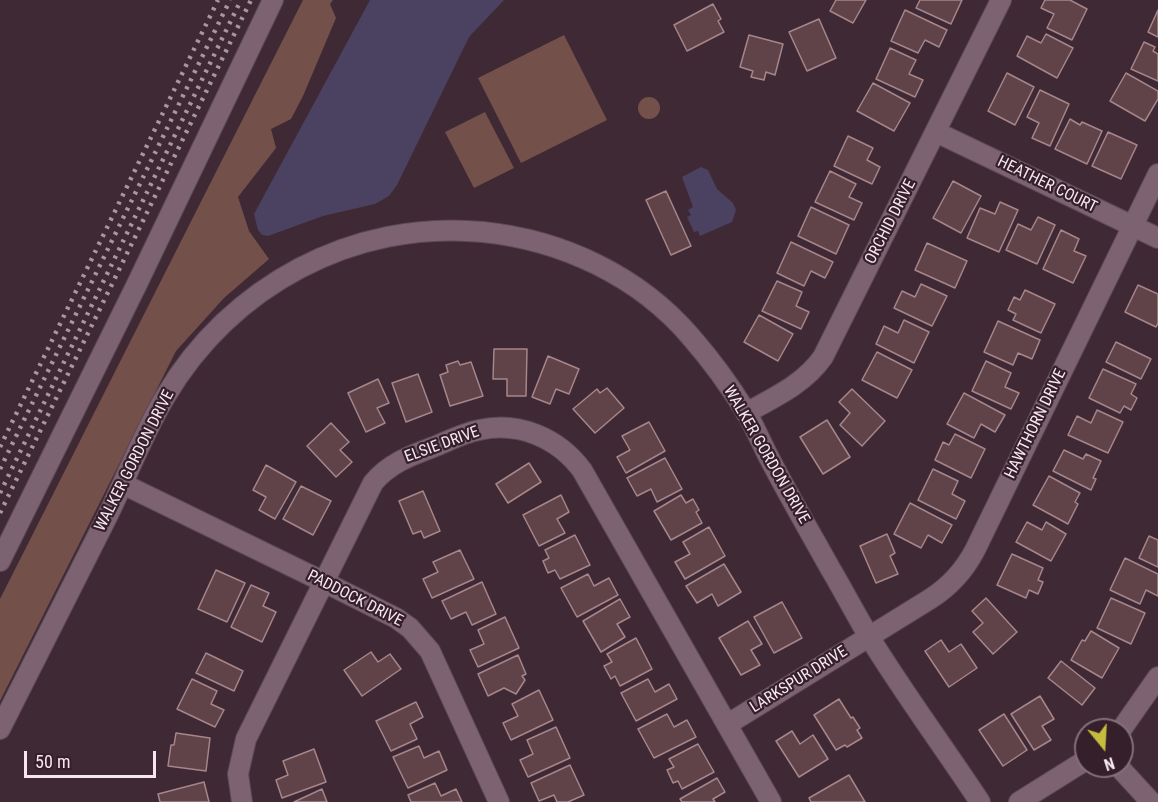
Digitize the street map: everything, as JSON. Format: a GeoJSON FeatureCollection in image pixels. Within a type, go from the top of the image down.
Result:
{"type":"FeatureCollection","features":[{"type":"Feature","properties":{"kind":"street"},"geometry":{"type":"LineString","coordinates":[[0,561],[137,284],[273,0]]}},
{"type":"Feature","properties":{"kind":"street","name":"ORCHID DRIVE"},"geometry":{"type":"LineString","coordinates":[[746,412],[794,386],[810,373],[823,357],[1001,0]]}},
{"type":"Feature","properties":{"kind":"street","name":"HEATHER COURT"},"geometry":{"type":"LineString","coordinates":[[936,132],[1158,238]]}},
{"type":"Feature","properties":{"kind":"street","name":"HAWTHORN DRIVE"},"geometry":{"type":"LineString","coordinates":[[869,637],[943,590],[956,578],[969,560],[1158,174]]}},
{"type":"Feature","properties":{"kind":"street","name":"WALKER GORDON DRIVE"},"geometry":{"type":"LineString","coordinates":[[0,729],[164,399],[200,348],[240,308],[281,278],[306,264],[363,242],[405,233],[457,230],[505,234],[580,255],[645,294],[675,320],[700,347],[746,412],[869,637],[980,802]]}},
{"type":"Feature","properties":{"kind":"street","name":"ELSIE DRIVE"},"geometry":{"type":"LineString","coordinates":[[242,802],[238,774],[246,739],[368,492],[386,469],[408,456],[480,430],[510,428],[533,433],[560,447],[582,470],[771,802]]}},
{"type":"Feature","properties":{"kind":"street","name":"PADDOCK DRIVE"},"geometry":{"type":"LineString","coordinates":[[123,484],[399,620],[420,637],[432,655],[499,802]]}},
{"type":"Feature","properties":{"kind":"street","name":"LARKSPUR DRIVE"},"geometry":{"type":"LineString","coordinates":[[728,724],[869,637]]}},
{"type":"Feature","properties":{"kind":"street"},"geometry":{"type":"LineString","coordinates":[[1129,718],[1158,677]]}},
{"type":"Feature","properties":{"kind":"street"},"geometry":{"type":"LineString","coordinates":[[1019,802],[1074,768]]}},
{"type":"Feature","properties":{"kind":"street"},"geometry":{"type":"LineString","coordinates":[[1129,778],[1151,802]]}},
{"type":"Feature","properties":{"kind":"shaded area"},"geometry":{"type":"Polygon","coordinates":[[[303,0],[333,0],[330,4],[336,18],[291,119],[271,129],[276,148],[238,197],[249,231],[269,259],[224,298],[176,351],[0,701],[0,599],[303,0]]]}},
{"type":"Feature","properties":{"kind":"shaded area"},"geometry":{"type":"Polygon","coordinates":[[[370,0],[504,0],[469,37],[397,185],[389,196],[375,204],[323,216],[268,236],[262,235],[258,230],[254,214],[370,0]]]}},
{"type":"Feature","properties":{"kind":"shaded area"},"geometry":{"type":"Polygon","coordinates":[[[564,35],[607,120],[521,163],[478,78],[564,35]]]}},
{"type":"Feature","properties":{"kind":"shaded area"},"geometry":{"type":"Polygon","coordinates":[[[645,97],[653,97],[660,104],[660,112],[653,119],[645,119],[638,112],[638,104],[645,97]]]}},
{"type":"Feature","properties":{"kind":"shaded area"},"geometry":{"type":"Polygon","coordinates":[[[485,112],[514,168],[474,188],[445,132],[485,112]]]}},
{"type":"Feature","properties":{"kind":"shaded area"},"geometry":{"type":"Polygon","coordinates":[[[701,167],[708,170],[717,189],[733,203],[736,210],[732,222],[700,236],[698,231],[694,232],[687,217],[691,215],[688,210],[693,207],[682,177],[701,167]]]}},
{"type":"Feature","properties":{"kind":"building"},"geometry":{"type":"Polygon","coordinates":[[[836,0],[866,0],[853,23],[830,11],[836,0]]]}},
{"type":"Feature","properties":{"kind":"building"},"geometry":{"type":"Polygon","coordinates":[[[920,0],[962,0],[951,24],[916,8],[920,0]]]}},
{"type":"Feature","properties":{"kind":"building"},"geometry":{"type":"Polygon","coordinates":[[[1045,0],[1070,0],[1087,9],[1072,40],[1047,28],[1054,14],[1041,8],[1045,0]]]}},
{"type":"Feature","properties":{"kind":"building"},"geometry":{"type":"Polygon","coordinates":[[[713,4],[721,19],[718,21],[724,32],[687,51],[674,25],[713,4]]]}},
{"type":"Feature","properties":{"kind":"building"},"geometry":{"type":"Polygon","coordinates":[[[905,10],[947,30],[939,47],[925,40],[918,53],[891,41],[905,10]]]}},
{"type":"Feature","properties":{"kind":"building"},"geometry":{"type":"Polygon","coordinates":[[[1158,10],[1158,37],[1148,32],[1158,10]]]}},
{"type":"Feature","properties":{"kind":"building"},"geometry":{"type":"Polygon","coordinates":[[[819,19],[836,58],[807,71],[789,32],[819,19]]]}},
{"type":"Feature","properties":{"kind":"building"},"geometry":{"type":"Polygon","coordinates":[[[1046,34],[1073,48],[1057,78],[1017,56],[1027,36],[1041,43],[1046,34]]]}},
{"type":"Feature","properties":{"kind":"building"},"geometry":{"type":"Polygon","coordinates":[[[749,35],[783,44],[775,75],[766,72],[764,80],[751,77],[753,71],[740,67],[749,35]]]}},
{"type":"Feature","properties":{"kind":"building"},"geometry":{"type":"Polygon","coordinates":[[[1144,42],[1155,47],[1153,51],[1158,54],[1158,81],[1131,69],[1144,42]]]}},
{"type":"Feature","properties":{"kind":"building"},"geometry":{"type":"Polygon","coordinates":[[[890,48],[916,60],[909,74],[923,80],[915,97],[876,79],[890,48]]]}},
{"type":"Feature","properties":{"kind":"building"},"geometry":{"type":"Polygon","coordinates":[[[1007,73],[1034,87],[1015,125],[988,111],[1007,73]]]}},
{"type":"Feature","properties":{"kind":"building"},"geometry":{"type":"Polygon","coordinates":[[[1126,73],[1158,91],[1158,99],[1145,121],[1110,101],[1126,73]]]}},
{"type":"Feature","properties":{"kind":"building"},"geometry":{"type":"Polygon","coordinates":[[[873,83],[910,103],[894,131],[857,111],[873,83]]]}},
{"type":"Feature","properties":{"kind":"building"},"geometry":{"type":"Polygon","coordinates":[[[1040,90],[1069,104],[1050,146],[1032,138],[1039,123],[1027,117],[1040,90]]]}},
{"type":"Feature","properties":{"kind":"building"},"geometry":{"type":"Polygon","coordinates":[[[1070,119],[1080,125],[1082,122],[1102,131],[1087,164],[1055,149],[1070,119]]]}},
{"type":"Feature","properties":{"kind":"building"},"geometry":{"type":"Polygon","coordinates":[[[1108,132],[1137,145],[1121,179],[1092,166],[1108,132]]]}},
{"type":"Feature","properties":{"kind":"building"},"geometry":{"type":"Polygon","coordinates":[[[848,136],[873,148],[867,160],[880,167],[872,184],[834,166],[848,136]]]}},
{"type":"Feature","properties":{"kind":"building"},"geometry":{"type":"Polygon","coordinates":[[[830,171],[856,184],[849,197],[862,203],[854,220],[815,202],[830,171]]]}},
{"type":"Feature","properties":{"kind":"building"},"geometry":{"type":"Polygon","coordinates":[[[953,181],[981,196],[961,233],[933,218],[953,181]]]}},
{"type":"Feature","properties":{"kind":"building"},"geometry":{"type":"Polygon","coordinates":[[[666,191],[691,246],[671,255],[646,200],[666,191]]]}},
{"type":"Feature","properties":{"kind":"building"},"geometry":{"type":"Polygon","coordinates":[[[1000,202],[1018,210],[999,252],[967,238],[980,208],[995,214],[1000,202]]]}},
{"type":"Feature","properties":{"kind":"building"},"geometry":{"type":"Polygon","coordinates":[[[811,207],[849,225],[836,254],[798,236],[811,207]]]}},
{"type":"Feature","properties":{"kind":"building"},"geometry":{"type":"Polygon","coordinates":[[[1038,217],[1055,225],[1037,264],[1006,250],[1018,224],[1031,230],[1038,217]]]}},
{"type":"Feature","properties":{"kind":"building"},"geometry":{"type":"Polygon","coordinates":[[[1061,230],[1079,239],[1074,251],[1086,256],[1073,283],[1043,269],[1061,230]]]}},
{"type":"Feature","properties":{"kind":"building"},"geometry":{"type":"Polygon","coordinates":[[[791,242],[833,262],[825,278],[811,271],[804,286],[777,273],[791,242]]]}},
{"type":"Feature","properties":{"kind":"building"},"geometry":{"type":"Polygon","coordinates":[[[927,243],[967,261],[955,288],[915,270],[927,243]]]}},
{"type":"Feature","properties":{"kind":"building"},"geometry":{"type":"Polygon","coordinates":[[[777,281],[802,292],[796,306],[809,312],[801,329],[762,311],[777,281]]]}},
{"type":"Feature","properties":{"kind":"building"},"geometry":{"type":"Polygon","coordinates":[[[921,284],[947,296],[932,326],[894,308],[902,291],[915,297],[921,284]]]}},
{"type":"Feature","properties":{"kind":"building"},"geometry":{"type":"Polygon","coordinates":[[[1138,285],[1158,294],[1156,327],[1125,312],[1138,285]]]}},
{"type":"Feature","properties":{"kind":"building"},"geometry":{"type":"Polygon","coordinates":[[[1025,290],[1055,304],[1041,333],[1013,320],[1016,314],[1008,310],[1014,297],[1020,300],[1025,290]]]}},
{"type":"Feature","properties":{"kind":"building"},"geometry":{"type":"Polygon","coordinates":[[[759,315],[793,334],[778,361],[744,342],[759,315]]]}},
{"type":"Feature","properties":{"kind":"building"},"geometry":{"type":"Polygon","coordinates":[[[904,320],[929,332],[914,363],[876,344],[884,326],[898,333],[904,320]]]}},
{"type":"Feature","properties":{"kind":"building"},"geometry":{"type":"Polygon","coordinates":[[[998,321],[1040,340],[1032,359],[1018,353],[1013,365],[984,352],[998,321]]]}},
{"type":"Feature","properties":{"kind":"building"},"geometry":{"type":"Polygon","coordinates":[[[1116,342],[1151,359],[1141,379],[1106,362],[1116,342]]]}},
{"type":"Feature","properties":{"kind":"building"},"geometry":{"type":"Polygon","coordinates":[[[494,349],[527,349],[526,396],[507,396],[507,379],[493,379],[494,349]]]}},
{"type":"Feature","properties":{"kind":"building"},"geometry":{"type":"Polygon","coordinates":[[[877,352],[912,370],[897,398],[862,380],[877,352]]]}},
{"type":"Feature","properties":{"kind":"building"},"geometry":{"type":"Polygon","coordinates":[[[548,356],[579,369],[569,394],[556,389],[550,404],[532,397],[548,356]]]}},
{"type":"Feature","properties":{"kind":"building"},"geometry":{"type":"Polygon","coordinates":[[[458,361],[460,365],[471,362],[483,396],[450,406],[440,375],[448,372],[446,365],[458,361]]]}},
{"type":"Feature","properties":{"kind":"building"},"geometry":{"type":"Polygon","coordinates":[[[986,361],[1011,373],[1005,387],[1019,393],[1011,409],[972,391],[986,361]]]}},
{"type":"Feature","properties":{"kind":"building"},"geometry":{"type":"Polygon","coordinates":[[[1103,369],[1136,384],[1131,394],[1137,398],[1131,410],[1124,406],[1120,413],[1089,398],[1103,369]]]}},
{"type":"Feature","properties":{"kind":"building"},"geometry":{"type":"Polygon","coordinates":[[[418,374],[432,412],[406,422],[392,383],[418,374]]]}},
{"type":"Feature","properties":{"kind":"building"},"geometry":{"type":"Polygon","coordinates":[[[378,379],[389,403],[377,408],[385,423],[366,432],[348,393],[378,379]]]}},
{"type":"Feature","properties":{"kind":"building"},"geometry":{"type":"Polygon","coordinates":[[[607,388],[624,408],[595,433],[573,409],[597,389],[600,393],[607,388]]]}},
{"type":"Feature","properties":{"kind":"building"},"geometry":{"type":"Polygon","coordinates":[[[852,389],[885,421],[862,446],[840,425],[850,413],[839,402],[852,389]]]}},
{"type":"Feature","properties":{"kind":"building"},"geometry":{"type":"Polygon","coordinates":[[[964,393],[1005,415],[995,432],[981,424],[974,438],[947,424],[964,393]]]}},
{"type":"Feature","properties":{"kind":"building"},"geometry":{"type":"Polygon","coordinates":[[[1097,410],[1123,422],[1108,453],[1068,435],[1077,416],[1091,423],[1097,410]]]}},
{"type":"Feature","properties":{"kind":"building"},"geometry":{"type":"Polygon","coordinates":[[[827,420],[850,457],[823,474],[800,437],[827,420]]]}},
{"type":"Feature","properties":{"kind":"building"},"geometry":{"type":"Polygon","coordinates":[[[649,422],[665,451],[626,473],[617,457],[630,450],[622,436],[649,422]]]}},
{"type":"Feature","properties":{"kind":"building"},"geometry":{"type":"Polygon","coordinates":[[[331,423],[349,442],[340,450],[352,462],[336,477],[307,446],[331,423]]]}},
{"type":"Feature","properties":{"kind":"building"},"geometry":{"type":"Polygon","coordinates":[[[955,434],[985,449],[971,478],[935,460],[943,442],[949,445],[955,434]]]}},
{"type":"Feature","properties":{"kind":"building"},"geometry":{"type":"Polygon","coordinates":[[[1064,450],[1083,459],[1086,454],[1101,461],[1093,478],[1096,479],[1091,490],[1053,471],[1064,450]]]}},
{"type":"Feature","properties":{"kind":"building"},"geometry":{"type":"Polygon","coordinates":[[[665,458],[682,489],[657,502],[651,489],[637,496],[627,478],[665,458]]]}},
{"type":"Feature","properties":{"kind":"building"},"geometry":{"type":"Polygon","coordinates":[[[529,463],[541,482],[508,503],[496,484],[529,463]]]}},
{"type":"Feature","properties":{"kind":"building"},"geometry":{"type":"Polygon","coordinates":[[[266,465],[296,482],[275,519],[259,510],[266,497],[253,490],[266,465]]]}},
{"type":"Feature","properties":{"kind":"building"},"geometry":{"type":"Polygon","coordinates":[[[933,469],[958,481],[952,494],[965,501],[956,519],[918,500],[933,469]]]}},
{"type":"Feature","properties":{"kind":"building"},"geometry":{"type":"Polygon","coordinates":[[[1049,476],[1080,493],[1075,502],[1078,504],[1068,524],[1033,505],[1049,476]]]}},
{"type":"Feature","properties":{"kind":"building"},"geometry":{"type":"Polygon","coordinates":[[[301,486],[331,501],[313,535],[283,519],[301,486]]]}},
{"type":"Feature","properties":{"kind":"building"},"geometry":{"type":"Polygon","coordinates":[[[423,491],[440,531],[424,538],[421,531],[413,534],[399,501],[423,491]]]}},
{"type":"Feature","properties":{"kind":"building"},"geometry":{"type":"Polygon","coordinates":[[[561,495],[569,512],[557,519],[565,533],[539,546],[523,515],[561,495]]]}},
{"type":"Feature","properties":{"kind":"building"},"geometry":{"type":"Polygon","coordinates":[[[681,495],[686,503],[693,499],[702,523],[671,540],[654,511],[681,495]]]}},
{"type":"Feature","properties":{"kind":"building"},"geometry":{"type":"Polygon","coordinates":[[[910,503],[952,525],[942,543],[928,535],[921,548],[894,534],[910,503]]]}},
{"type":"Feature","properties":{"kind":"building"},"geometry":{"type":"Polygon","coordinates":[[[1027,522],[1042,530],[1046,522],[1066,534],[1051,561],[1016,542],[1027,522]]]}},
{"type":"Feature","properties":{"kind":"building"},"geometry":{"type":"Polygon","coordinates":[[[709,527],[725,556],[685,579],[675,562],[690,554],[683,542],[709,527]]]}},
{"type":"Feature","properties":{"kind":"building"},"geometry":{"type":"Polygon","coordinates":[[[887,534],[895,553],[890,556],[898,574],[876,583],[860,546],[887,534]]]}},
{"type":"Feature","properties":{"kind":"building"},"geometry":{"type":"Polygon","coordinates":[[[575,535],[590,565],[560,579],[555,570],[548,573],[543,561],[549,558],[545,550],[575,535]]]}},
{"type":"Feature","properties":{"kind":"building"},"geometry":{"type":"Polygon","coordinates":[[[1149,536],[1158,540],[1158,567],[1139,558],[1149,536]]]}},
{"type":"Feature","properties":{"kind":"building"},"geometry":{"type":"Polygon","coordinates":[[[460,550],[474,579],[432,598],[423,579],[438,572],[433,562],[460,550]]]}},
{"type":"Feature","properties":{"kind":"building"},"geometry":{"type":"Polygon","coordinates":[[[1012,554],[1043,568],[1038,580],[1043,582],[1038,594],[1029,590],[1026,598],[997,585],[1012,554]]]}},
{"type":"Feature","properties":{"kind":"building"},"geometry":{"type":"Polygon","coordinates":[[[1125,558],[1158,574],[1158,596],[1146,590],[1140,604],[1110,590],[1125,558]]]}},
{"type":"Feature","properties":{"kind":"building"},"geometry":{"type":"Polygon","coordinates":[[[724,564],[741,592],[718,606],[712,594],[697,603],[686,586],[724,564]]]}},
{"type":"Feature","properties":{"kind":"building"},"geometry":{"type":"Polygon","coordinates":[[[216,570],[245,583],[227,622],[198,609],[216,570]]]}},
{"type":"Feature","properties":{"kind":"building"},"geometry":{"type":"Polygon","coordinates":[[[588,574],[594,586],[609,578],[618,595],[577,617],[561,588],[588,574]]]}},
{"type":"Feature","properties":{"kind":"building"},"geometry":{"type":"Polygon","coordinates":[[[482,582],[496,614],[472,625],[466,612],[451,619],[442,601],[482,582]]]}},
{"type":"Feature","properties":{"kind":"building"},"geometry":{"type":"Polygon","coordinates":[[[251,585],[269,593],[263,606],[276,612],[262,642],[231,627],[251,585]]]}},
{"type":"Feature","properties":{"kind":"building"},"geometry":{"type":"Polygon","coordinates":[[[986,598],[1017,632],[993,654],[973,632],[983,623],[972,611],[986,598]]]}},
{"type":"Feature","properties":{"kind":"building"},"geometry":{"type":"Polygon","coordinates":[[[1111,598],[1145,613],[1131,644],[1097,628],[1111,598]]]}},
{"type":"Feature","properties":{"kind":"building"},"geometry":{"type":"Polygon","coordinates":[[[620,599],[630,617],[617,624],[625,637],[601,652],[583,621],[620,599]]]}},
{"type":"Feature","properties":{"kind":"building"},"geometry":{"type":"Polygon","coordinates":[[[782,602],[802,638],[774,653],[754,617],[782,602]]]}},
{"type":"Feature","properties":{"kind":"building"},"geometry":{"type":"Polygon","coordinates":[[[505,617],[519,648],[478,667],[470,650],[484,644],[478,630],[505,617]]]}},
{"type":"Feature","properties":{"kind":"building"},"geometry":{"type":"Polygon","coordinates":[[[748,621],[762,644],[751,650],[760,665],[741,675],[719,638],[748,621]]]}},
{"type":"Feature","properties":{"kind":"building"},"geometry":{"type":"Polygon","coordinates":[[[1091,631],[1119,648],[1102,678],[1071,660],[1082,640],[1085,641],[1091,631]]]}},
{"type":"Feature","properties":{"kind":"building"},"geometry":{"type":"Polygon","coordinates":[[[636,638],[652,669],[620,686],[615,676],[611,679],[604,666],[612,662],[607,654],[636,638]]]}},
{"type":"Feature","properties":{"kind":"building"},"geometry":{"type":"Polygon","coordinates":[[[941,640],[949,652],[961,644],[977,668],[949,687],[925,651],[941,640]]]}},
{"type":"Feature","properties":{"kind":"building"},"geometry":{"type":"Polygon","coordinates":[[[371,652],[378,662],[390,654],[401,669],[362,696],[344,670],[371,652]]]}},
{"type":"Feature","properties":{"kind":"building"},"geometry":{"type":"Polygon","coordinates":[[[206,653],[243,671],[234,691],[196,673],[206,653]]]}},
{"type":"Feature","properties":{"kind":"building"},"geometry":{"type":"Polygon","coordinates":[[[518,655],[526,674],[522,676],[525,680],[516,694],[504,688],[488,696],[478,674],[518,655]]]}},
{"type":"Feature","properties":{"kind":"building"},"geometry":{"type":"Polygon","coordinates":[[[1061,661],[1095,688],[1082,705],[1048,678],[1061,661]]]}},
{"type":"Feature","properties":{"kind":"building"},"geometry":{"type":"Polygon","coordinates":[[[192,679],[217,691],[211,704],[224,710],[215,727],[177,709],[192,679]]]}},
{"type":"Feature","properties":{"kind":"building"},"geometry":{"type":"Polygon","coordinates":[[[648,679],[655,692],[669,684],[677,699],[636,721],[621,693],[648,679]]]}},
{"type":"Feature","properties":{"kind":"building"},"geometry":{"type":"Polygon","coordinates":[[[539,690],[553,720],[511,740],[503,723],[518,716],[512,704],[539,690]]]}},
{"type":"Feature","properties":{"kind":"building"},"geometry":{"type":"Polygon","coordinates":[[[1040,696],[1054,719],[1042,726],[1051,740],[1034,750],[1011,714],[1040,696]]]}},
{"type":"Feature","properties":{"kind":"building"},"geometry":{"type":"Polygon","coordinates":[[[839,699],[860,728],[857,730],[862,738],[847,747],[845,745],[836,750],[814,715],[839,699]]]}},
{"type":"Feature","properties":{"kind":"building"},"geometry":{"type":"Polygon","coordinates":[[[416,702],[423,717],[410,724],[417,739],[391,751],[376,721],[416,702]]]}},
{"type":"Feature","properties":{"kind":"building"},"geometry":{"type":"Polygon","coordinates":[[[667,714],[674,727],[687,720],[696,737],[654,758],[638,729],[667,714]]]}},
{"type":"Feature","properties":{"kind":"building"},"geometry":{"type":"Polygon","coordinates":[[[1004,714],[1027,750],[1003,766],[979,730],[1004,714]]]}},
{"type":"Feature","properties":{"kind":"building"},"geometry":{"type":"Polygon","coordinates":[[[556,727],[570,758],[528,777],[520,760],[533,754],[527,740],[556,727]]]}},
{"type":"Feature","properties":{"kind":"building"},"geometry":{"type":"Polygon","coordinates":[[[792,731],[800,744],[813,735],[828,759],[799,777],[776,741],[792,731]]]}},
{"type":"Feature","properties":{"kind":"building"},"geometry":{"type":"Polygon","coordinates":[[[176,733],[210,738],[206,771],[168,766],[171,745],[174,745],[176,733]]]}},
{"type":"Feature","properties":{"kind":"building"},"geometry":{"type":"Polygon","coordinates":[[[698,744],[714,772],[682,789],[678,781],[673,783],[667,770],[674,767],[669,759],[698,744]]]}},
{"type":"Feature","properties":{"kind":"building"},"geometry":{"type":"Polygon","coordinates":[[[419,746],[424,758],[439,751],[447,770],[408,788],[393,757],[419,746]]]}},
{"type":"Feature","properties":{"kind":"building"},"geometry":{"type":"Polygon","coordinates":[[[314,749],[326,782],[282,798],[276,780],[288,775],[283,761],[314,749]]]}},
{"type":"Feature","properties":{"kind":"building"},"geometry":{"type":"Polygon","coordinates":[[[570,765],[584,795],[568,802],[557,802],[554,795],[539,801],[531,783],[570,765]]]}},
{"type":"Feature","properties":{"kind":"building"},"geometry":{"type":"Polygon","coordinates":[[[849,775],[865,802],[811,802],[809,798],[849,775]]]}},
{"type":"Feature","properties":{"kind":"building"},"geometry":{"type":"Polygon","coordinates":[[[717,778],[725,792],[713,799],[715,802],[682,802],[680,799],[717,778]]]}},
{"type":"Feature","properties":{"kind":"building"},"geometry":{"type":"Polygon","coordinates":[[[204,782],[209,802],[160,802],[158,794],[204,782]]]}},
{"type":"Feature","properties":{"kind":"building"},"geometry":{"type":"Polygon","coordinates":[[[435,783],[441,796],[456,789],[462,802],[411,802],[408,795],[435,783]]]}},
{"type":"Feature","properties":{"kind":"building"},"geometry":{"type":"Polygon","coordinates":[[[322,789],[327,802],[294,802],[322,789]]]}},
{"type":"Feature","properties":{"kind":"railway"},"geometry":{"type":"LineString","coordinates":[[0,447],[218,0]]}},
{"type":"Feature","properties":{"kind":"railway"},"geometry":{"type":"LineString","coordinates":[[0,469],[230,0]]}},
{"type":"Feature","properties":{"kind":"railway"},"geometry":{"type":"LineString","coordinates":[[0,493],[241,0]]}},
{"type":"Feature","properties":{"kind":"railway"},"geometry":{"type":"LineString","coordinates":[[0,513],[251,0]]}}]}
